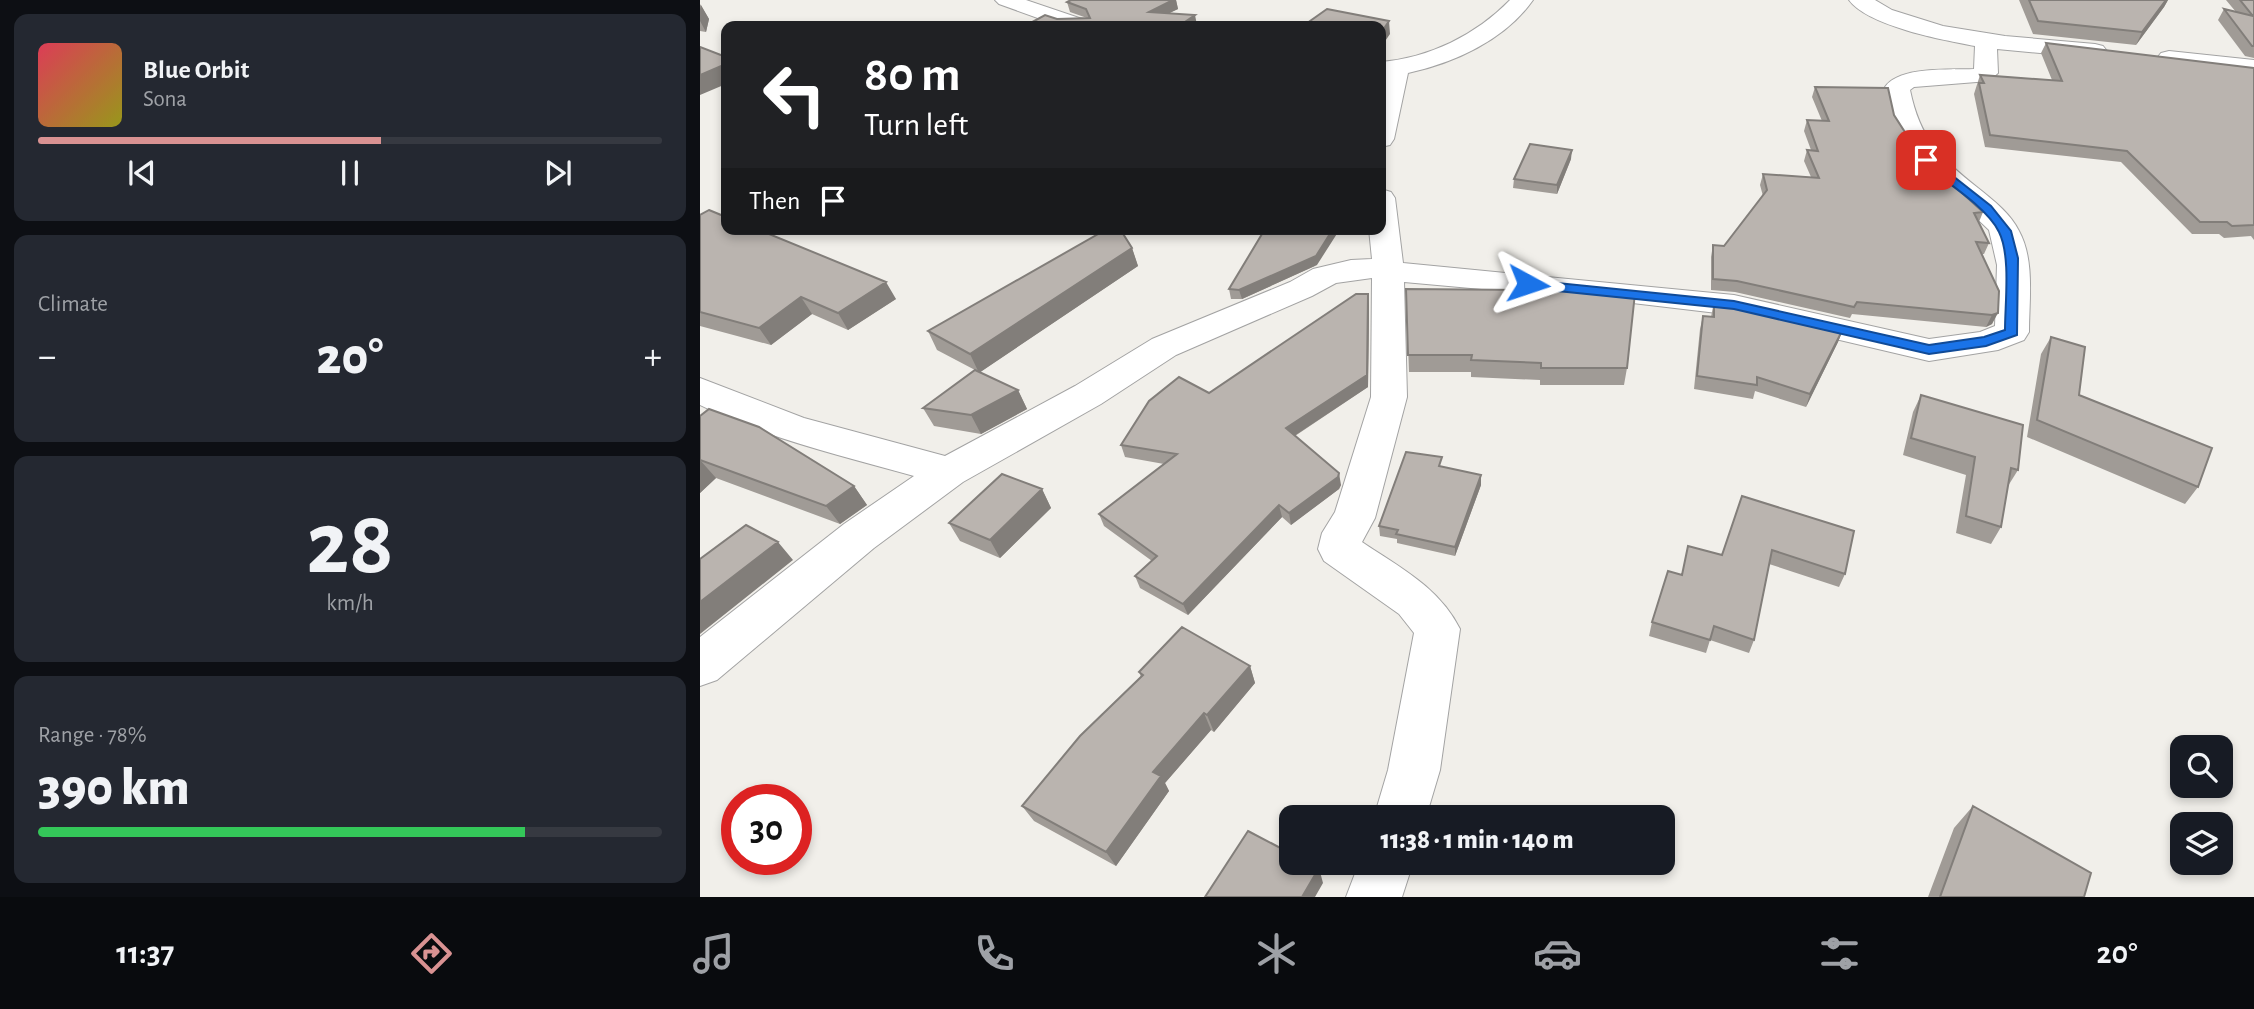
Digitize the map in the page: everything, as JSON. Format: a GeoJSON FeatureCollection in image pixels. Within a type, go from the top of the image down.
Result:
{"type":"FeatureCollection","features":[{"type":"Feature","properties":{"kind":"street"},"geometry":{"type":"LineString","coordinates":[[1006,0],[1066,21]]}},
{"type":"Feature","properties":{"kind":"street"},"geometry":{"type":"LineString","coordinates":[[1386,95],[1389,69],[1466,43],[1496,26],[1522,0]]}},
{"type":"Feature","properties":{"kind":"street"},"geometry":{"type":"LineString","coordinates":[[1860,0],[1886,15],[1916,26],[1986,39],[2119,53]]}},
{"type":"Feature","properties":{"kind":"street"},"geometry":{"type":"LineString","coordinates":[[700,665],[859,536],[949,472],[1088,395],[1164,347],[1301,289],[1317,276],[1343,270],[1388,268],[1406,273],[1624,292],[1734,305],[1929,349],[1986,342],[2012,332],[2011,258],[2005,231],[1986,209],[1926,160],[1909,132],[1897,88],[1909,80],[1986,74],[1986,39]]}},
{"type":"Feature","properties":{"kind":"street"},"geometry":{"type":"LineString","coordinates":[[2146,56],[2254,67]]}},
{"type":"Feature","properties":{"kind":"street"},"geometry":{"type":"LineString","coordinates":[[1385,235],[1388,268],[1389,397],[1354,518],[1342,533],[1339,549],[1415,601],[1437,629],[1414,770],[1404,805]]}},
{"type":"Feature","properties":{"kind":"street"},"geometry":{"type":"LineString","coordinates":[[700,390],[720,401],[823,438],[875,449],[949,472]]}},
{"type":"Feature","properties":{"kind":"street"},"geometry":{"type":"LineString","coordinates":[[1374,897],[1382,875]]}},
{"type":"Feature","properties":{"kind":"building"},"geometry":{"type":"Polygon","coordinates":[[[1173,0],[1149,12],[1195,15],[1186,21],[1034,21],[1045,15],[1057,19],[1090,18],[1086,9],[1067,2],[1173,0]]]}},
{"type":"Feature","properties":{"kind":"building"},"geometry":{"type":"Polygon","coordinates":[[[2029,0],[2166,0],[2142,32],[2038,21],[2029,0]]]}},
{"type":"Feature","properties":{"kind":"building"},"geometry":{"type":"Polygon","coordinates":[[[2240,0],[2254,0],[2254,46],[2224,9],[2253,16],[2240,0]]]}},
{"type":"Feature","properties":{"kind":"building"},"geometry":{"type":"Polygon","coordinates":[[[1327,9],[1389,21],[1386,26],[1386,21],[1310,21],[1327,9]]]}},
{"type":"Feature","properties":{"kind":"building"},"geometry":{"type":"Polygon","coordinates":[[[2046,43],[2254,68],[2254,225],[2232,226],[2227,222],[2200,222],[2127,151],[1990,135],[1979,83],[1984,83],[1980,75],[2062,81],[2046,43]]]}},
{"type":"Feature","properties":{"kind":"building"},"geometry":{"type":"Polygon","coordinates":[[[700,47],[721,55],[721,66],[700,75],[700,47]]]}},
{"type":"Feature","properties":{"kind":"building"},"geometry":{"type":"Polygon","coordinates":[[[1815,87],[1888,88],[1894,115],[1930,171],[1939,172],[1983,212],[1974,213],[1989,243],[1976,242],[1999,291],[1998,313],[1992,315],[1857,302],[1854,307],[1737,281],[1713,279],[1713,245],[1724,246],[1767,190],[1763,174],[1819,178],[1807,150],[1818,151],[1807,120],[1829,121],[1815,87]]]}},
{"type":"Feature","properties":{"kind":"building"},"geometry":{"type":"Polygon","coordinates":[[[1530,144],[1572,150],[1557,185],[1514,179],[1530,144]]]}},
{"type":"Feature","properties":{"kind":"building"},"geometry":{"type":"Polygon","coordinates":[[[709,210],[721,215],[721,235],[772,235],[886,282],[838,313],[801,297],[759,328],[700,312],[700,215],[709,210]]]}},
{"type":"Feature","properties":{"kind":"building"},"geometry":{"type":"Polygon","coordinates":[[[1096,235],[1124,235],[1132,248],[970,354],[928,331],[1096,235]]]}},
{"type":"Feature","properties":{"kind":"building"},"geometry":{"type":"Polygon","coordinates":[[[1261,235],[1329,235],[1316,256],[1239,290],[1229,289],[1261,235]]]}},
{"type":"Feature","properties":{"kind":"building"},"geometry":{"type":"Polygon","coordinates":[[[1541,283],[1635,293],[1627,368],[1541,368],[1541,363],[1471,360],[1472,355],[1408,355],[1406,289],[1539,290],[1541,283]]]}},
{"type":"Feature","properties":{"kind":"building"},"geometry":{"type":"Polygon","coordinates":[[[1356,294],[1368,294],[1367,375],[1286,428],[1339,473],[1338,477],[1289,513],[1279,505],[1183,604],[1135,576],[1157,556],[1099,514],[1177,454],[1121,445],[1149,401],[1179,377],[1209,393],[1356,294]]]}},
{"type":"Feature","properties":{"kind":"building"},"geometry":{"type":"Polygon","coordinates":[[[1714,302],[1737,304],[1843,329],[1810,394],[1757,377],[1757,385],[1697,376],[1703,316],[1714,317],[1714,302]]]}},
{"type":"Feature","properties":{"kind":"building"},"geometry":{"type":"Polygon","coordinates":[[[2051,337],[2085,347],[2079,395],[2212,448],[2198,487],[2037,420],[2051,337]]]}},
{"type":"Feature","properties":{"kind":"building"},"geometry":{"type":"Polygon","coordinates":[[[975,370],[1018,390],[971,415],[923,408],[975,370]]]}},
{"type":"Feature","properties":{"kind":"building"},"geometry":{"type":"Polygon","coordinates":[[[1921,395],[2023,425],[2018,470],[2011,468],[2001,527],[1966,516],[1975,457],[1911,438],[1921,395]]]}},
{"type":"Feature","properties":{"kind":"building"},"geometry":{"type":"Polygon","coordinates":[[[709,409],[759,427],[854,486],[826,506],[700,460],[700,416],[709,409]]]}},
{"type":"Feature","properties":{"kind":"building"},"geometry":{"type":"Polygon","coordinates":[[[1406,452],[1442,457],[1439,466],[1481,475],[1455,547],[1396,534],[1398,530],[1379,526],[1406,452]]]}},
{"type":"Feature","properties":{"kind":"building"},"geometry":{"type":"Polygon","coordinates":[[[1002,474],[1042,489],[990,540],[949,523],[1002,474]]]}},
{"type":"Feature","properties":{"kind":"building"},"geometry":{"type":"Polygon","coordinates":[[[1742,496],[1854,531],[1845,574],[1772,550],[1754,640],[1714,626],[1710,640],[1652,622],[1668,571],[1682,575],[1688,546],[1722,555],[1742,496]]]}},
{"type":"Feature","properties":{"kind":"building"},"geometry":{"type":"Polygon","coordinates":[[[746,525],[778,542],[700,602],[700,559],[746,525]]]}},
{"type":"Feature","properties":{"kind":"building"},"geometry":{"type":"Polygon","coordinates":[[[1182,627],[1250,666],[1207,715],[1204,713],[1153,772],[1161,776],[1106,852],[1022,806],[1080,736],[1143,675],[1139,672],[1182,627]]]}},
{"type":"Feature","properties":{"kind":"building"},"geometry":{"type":"Polygon","coordinates":[[[1973,806],[2091,873],[2084,897],[1940,897],[1973,806]]]}},
{"type":"Feature","properties":{"kind":"building"},"geometry":{"type":"Polygon","coordinates":[[[1248,831],[1279,847],[1279,875],[1315,875],[1302,897],[1205,897],[1248,831]]]}},
{"type":"Feature","properties":{"kind":"route"},"geometry":{"type":"LineString","coordinates":[[1528,284],[1734,305],[1929,349],[1986,342],[2012,332],[2011,258],[2005,231],[1986,209],[1926,160]]}}]}
